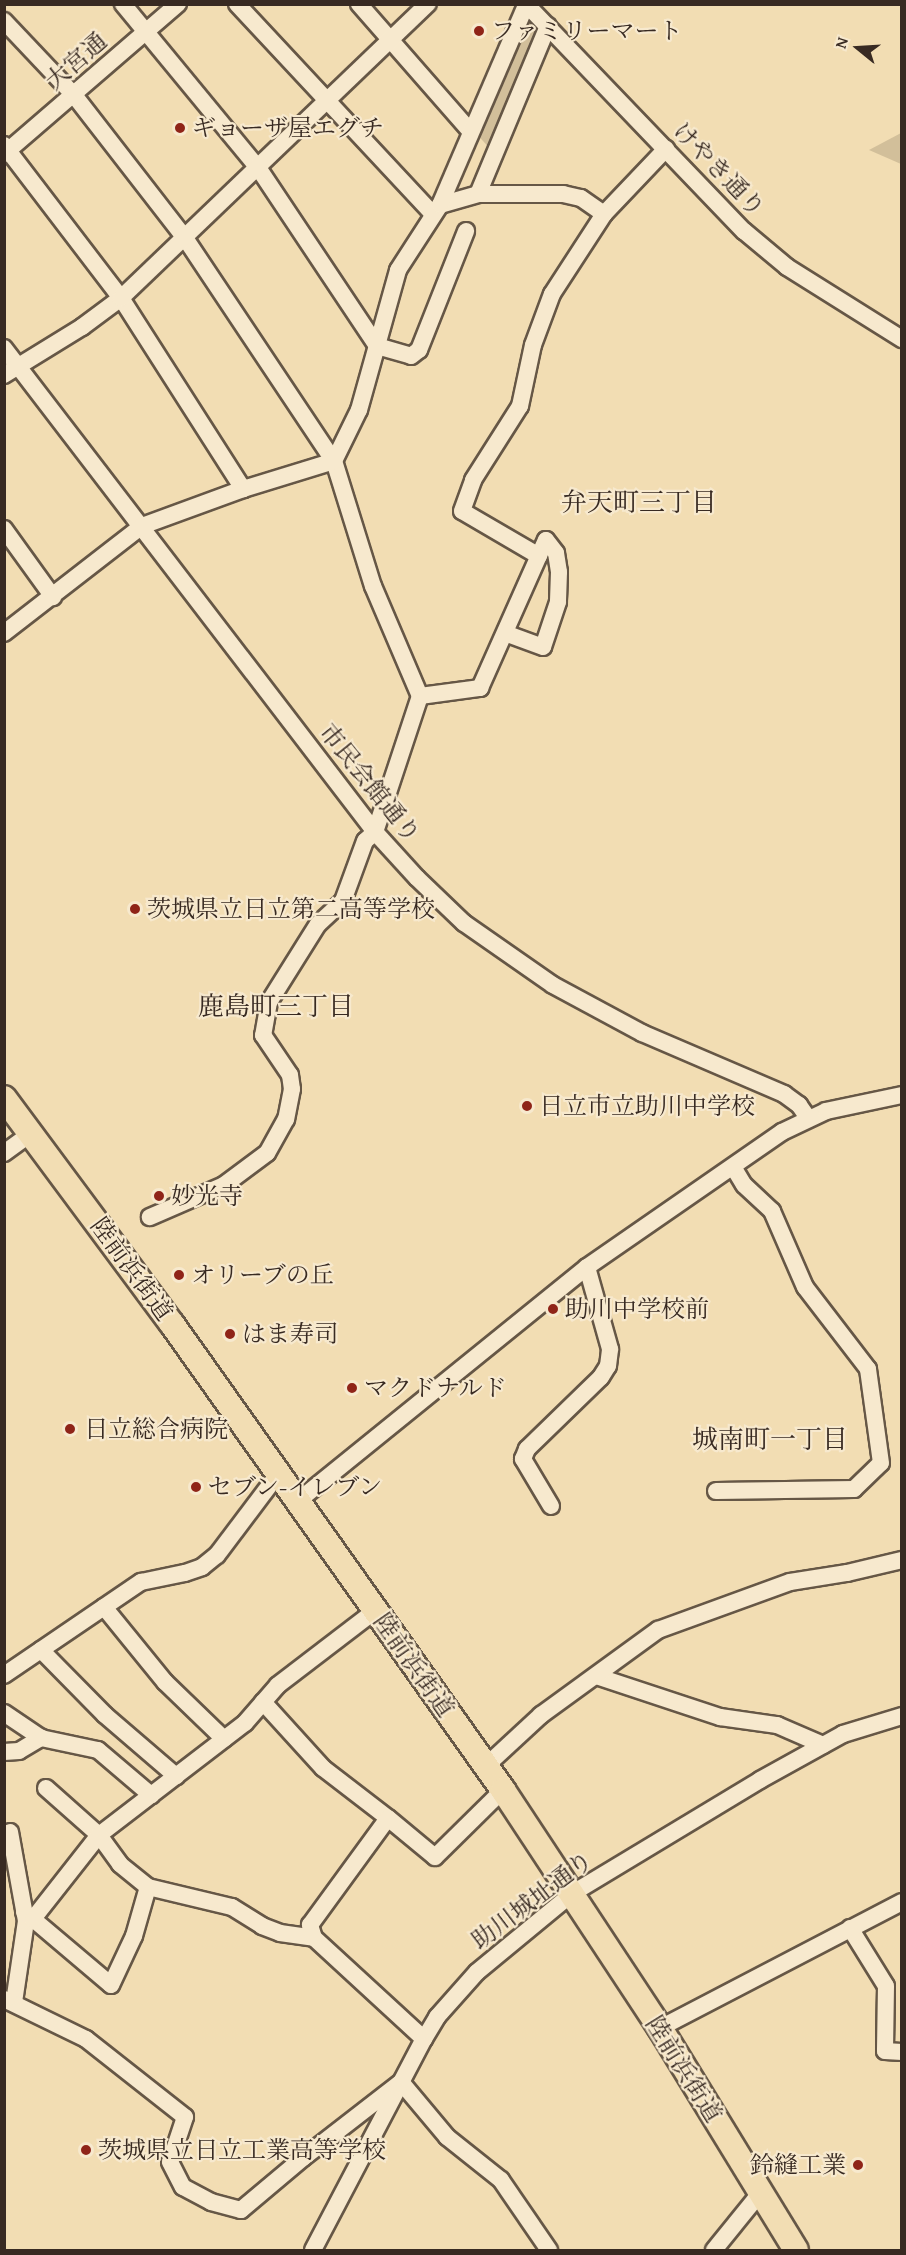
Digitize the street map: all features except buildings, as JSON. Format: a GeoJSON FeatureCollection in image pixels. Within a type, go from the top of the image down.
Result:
{"type":"FeatureCollection","features":[{"type":"Feature","properties":{"kind":"highway","name":"陸前浜街道"},"geometry":{"type":"LineString","coordinates":[[4,1098],[32,1133],[279,1473],[573,1893],[660,2028],[796,2250]]}},
{"type":"Feature","properties":{"kind":"street"},"geometry":{"type":"LineString","coordinates":[[123,4],[259,169],[377,346],[411,356],[419,350],[466,231]]}},
{"type":"Feature","properties":{"kind":"street","name":"大宮通"},"geometry":{"type":"LineString","coordinates":[[6,150],[74,95],[178,4]]}},
{"type":"Feature","properties":{"kind":"street"},"geometry":{"type":"LineString","coordinates":[[237,4],[329,102],[436,210]]}},
{"type":"Feature","properties":{"kind":"street"},"geometry":{"type":"LineString","coordinates":[[359,4],[470,131]]}},
{"type":"Feature","properties":{"kind":"street"},"geometry":{"type":"LineString","coordinates":[[12,371],[121,298],[259,169],[429,4]]}},
{"type":"Feature","properties":{"kind":"street"},"geometry":{"type":"LineString","coordinates":[[4,633],[142,526],[243,489],[334,461],[359,410],[398,270],[436,210],[526,5]]}},
{"type":"Feature","properties":{"kind":"street","name":"けやき通り"},"geometry":{"type":"LineString","coordinates":[[526,5],[764,248],[787,267],[902,339]]}},
{"type":"Feature","properties":{"kind":"street"},"geometry":{"type":"LineString","coordinates":[[4,21],[74,95],[185,238],[334,461],[373,586],[420,696],[375,832],[364,841],[343,902],[318,924],[269,1002],[263,1035],[290,1075],[292,1089],[286,1119],[267,1154],[224,1185],[150,1217]]}},
{"type":"Feature","properties":{"kind":"street"},"geometry":{"type":"LineString","coordinates":[[478,194],[548,26]]}},
{"type":"Feature","properties":{"kind":"street"},"geometry":{"type":"LineString","coordinates":[[539,556],[462,511],[473,480],[520,406],[533,345],[552,294],[604,214],[666,149]]}},
{"type":"Feature","properties":{"kind":"street"},"geometry":{"type":"LineString","coordinates":[[6,150],[121,298],[243,489]]}},
{"type":"Feature","properties":{"kind":"street"},"geometry":{"type":"LineString","coordinates":[[436,210],[478,194],[562,194],[581,198],[604,214]]}},
{"type":"Feature","properties":{"kind":"street","name":"市民会館通り"},"geometry":{"type":"LineString","coordinates":[[4,348],[12,371],[142,526],[375,832],[417,878],[464,923],[552,985],[642,1033],[784,1094],[799,1105],[808,1118]]}},
{"type":"Feature","properties":{"kind":"street"},"geometry":{"type":"LineString","coordinates":[[4,529],[53,597]]}},
{"type":"Feature","properties":{"kind":"street"},"geometry":{"type":"LineString","coordinates":[[420,696],[480,688],[546,540],[556,553],[559,572],[558,602],[543,647],[505,633]]}},
{"type":"Feature","properties":{"kind":"street"},"geometry":{"type":"LineString","coordinates":[[298,1501],[587,1267],[782,1132],[808,1118],[844,1105],[902,1095]]}},
{"type":"Feature","properties":{"kind":"street"},"geometry":{"type":"LineString","coordinates":[[4,1153],[32,1133]]}},
{"type":"Feature","properties":{"kind":"street"},"geometry":{"type":"LineString","coordinates":[[716,1491],[854,1489],[881,1463],[868,1369],[805,1287],[772,1211],[744,1185],[733,1167]]}},
{"type":"Feature","properties":{"kind":"street"},"geometry":{"type":"LineString","coordinates":[[551,1506],[524,1459],[527,1449],[601,1377],[608,1366],[610,1349],[587,1267]]}},
{"type":"Feature","properties":{"kind":"street"},"geometry":{"type":"LineString","coordinates":[[4,1675],[141,1582],[202,1567],[217,1555],[279,1473]]}},
{"type":"Feature","properties":{"kind":"street"},"geometry":{"type":"LineString","coordinates":[[486,1767],[541,1715],[658,1630],[790,1582],[846,1574],[902,1560]]}},
{"type":"Feature","properties":{"kind":"street"},"geometry":{"type":"LineString","coordinates":[[104,1607],[165,1682],[224,1739]]}},
{"type":"Feature","properties":{"kind":"street"},"geometry":{"type":"LineString","coordinates":[[28,1915],[99,1834],[244,1723],[278,1685],[376,1610]]}},
{"type":"Feature","properties":{"kind":"street"},"geometry":{"type":"LineString","coordinates":[[41,1650],[105,1715],[176,1776]]}},
{"type":"Feature","properties":{"kind":"street"},"geometry":{"type":"LineString","coordinates":[[596,1676],[720,1717],[777,1725],[823,1745]]}},
{"type":"Feature","properties":{"kind":"street"},"geometry":{"type":"LineString","coordinates":[[263,1702],[323,1768],[435,1857],[502,1790]]}},
{"type":"Feature","properties":{"kind":"street"},"geometry":{"type":"LineString","coordinates":[[4,1713],[41,1738],[98,1750],[151,1795]]}},
{"type":"Feature","properties":{"kind":"street","name":"助川城址通り"},"geometry":{"type":"LineString","coordinates":[[313,2250],[424,2038],[443,2010],[477,1972],[573,1893],[760,1780],[843,1734],[902,1716]]}},
{"type":"Feature","properties":{"kind":"street"},"geometry":{"type":"LineString","coordinates":[[4,1752],[18,1751],[41,1738]]}},
{"type":"Feature","properties":{"kind":"street"},"geometry":{"type":"LineString","coordinates":[[46,1788],[99,1834],[120,1864],[148,1887],[232,1907],[248,1915],[262,1926],[280,1933],[314,1938]]}},
{"type":"Feature","properties":{"kind":"street"},"geometry":{"type":"LineString","coordinates":[[388,1818],[310,1924],[314,1938],[424,2038]]}},
{"type":"Feature","properties":{"kind":"street"},"geometry":{"type":"LineString","coordinates":[[10,1833],[28,1915],[24,1948],[9,2000],[86,2039],[185,2117],[170,2162],[183,2187],[211,2202],[241,2210],[303,2158],[401,2082],[447,2137],[501,2180],[549,2250]]}},
{"type":"Feature","properties":{"kind":"street"},"geometry":{"type":"LineString","coordinates":[[28,1915],[111,1985],[134,1936],[148,1887]]}},
{"type":"Feature","properties":{"kind":"street"},"geometry":{"type":"LineString","coordinates":[[660,2028],[902,1902]]}},
{"type":"Feature","properties":{"kind":"street"},"geometry":{"type":"LineString","coordinates":[[850,1928],[886,1986],[885,2051],[902,2052]]}},
{"type":"Feature","properties":{"kind":"street"},"geometry":{"type":"LineString","coordinates":[[714,2250],[761,2192]]}},
{"type":"Feature","properties":{"kind":"shaded area"},"geometry":{"type":"Polygon","coordinates":[[[527,9],[545,27],[493,152],[473,130],[527,9]]]}},
{"type":"Feature","properties":{"kind":"shaded area"},"geometry":{"type":"Polygon","coordinates":[[[901,133],[901,164],[869,150],[901,133]]]}},
{"type":"Feature","properties":{"kind":"place","name":"ファミリーマート"},"geometry":{"type":"Point","coordinates":[479,31]}},
{"type":"Feature","properties":{"kind":"place","name":"ギョーザ屋エグチ"},"geometry":{"type":"Point","coordinates":[180,128]}},
{"type":"Feature","properties":{"kind":"place","name":"茨城県立日立第二高等学校"},"geometry":{"type":"Point","coordinates":[135,909]}},
{"type":"Feature","properties":{"kind":"place","name":"日立市立助川中学校"},"geometry":{"type":"Point","coordinates":[527,1106]}},
{"type":"Feature","properties":{"kind":"place","name":"妙光寺"},"geometry":{"type":"Point","coordinates":[159,1196]}},
{"type":"Feature","properties":{"kind":"place","name":"オリーブの丘"},"geometry":{"type":"Point","coordinates":[179,1275]}},
{"type":"Feature","properties":{"kind":"place","name":"助川中学校前"},"geometry":{"type":"Point","coordinates":[553,1309]}},
{"type":"Feature","properties":{"kind":"place","name":"はま寿司"},"geometry":{"type":"Point","coordinates":[230,1334]}},
{"type":"Feature","properties":{"kind":"place","name":"マクドナルド"},"geometry":{"type":"Point","coordinates":[352,1388]}},
{"type":"Feature","properties":{"kind":"place","name":"日立総合病院"},"geometry":{"type":"Point","coordinates":[70,1429]}},
{"type":"Feature","properties":{"kind":"place","name":"セブン-イレブン"},"geometry":{"type":"Point","coordinates":[196,1487]}},
{"type":"Feature","properties":{"kind":"place","name":"茨城県立日立工業高等学校"},"geometry":{"type":"Point","coordinates":[86,2150]}},
{"type":"Feature","properties":{"kind":"place","name":"鈴縫工業"},"geometry":{"type":"Point","coordinates":[858,2165]}},
{"type":"Feature","properties":{"kind":"district","name":"弁天町三丁目"},"geometry":{"type":"Point","coordinates":[639,502]}},
{"type":"Feature","properties":{"kind":"district","name":"鹿島町三丁目"},"geometry":{"type":"Point","coordinates":[276,1006]}},
{"type":"Feature","properties":{"kind":"district","name":"城南町一丁目"},"geometry":{"type":"Point","coordinates":[770,1439]}}]}
